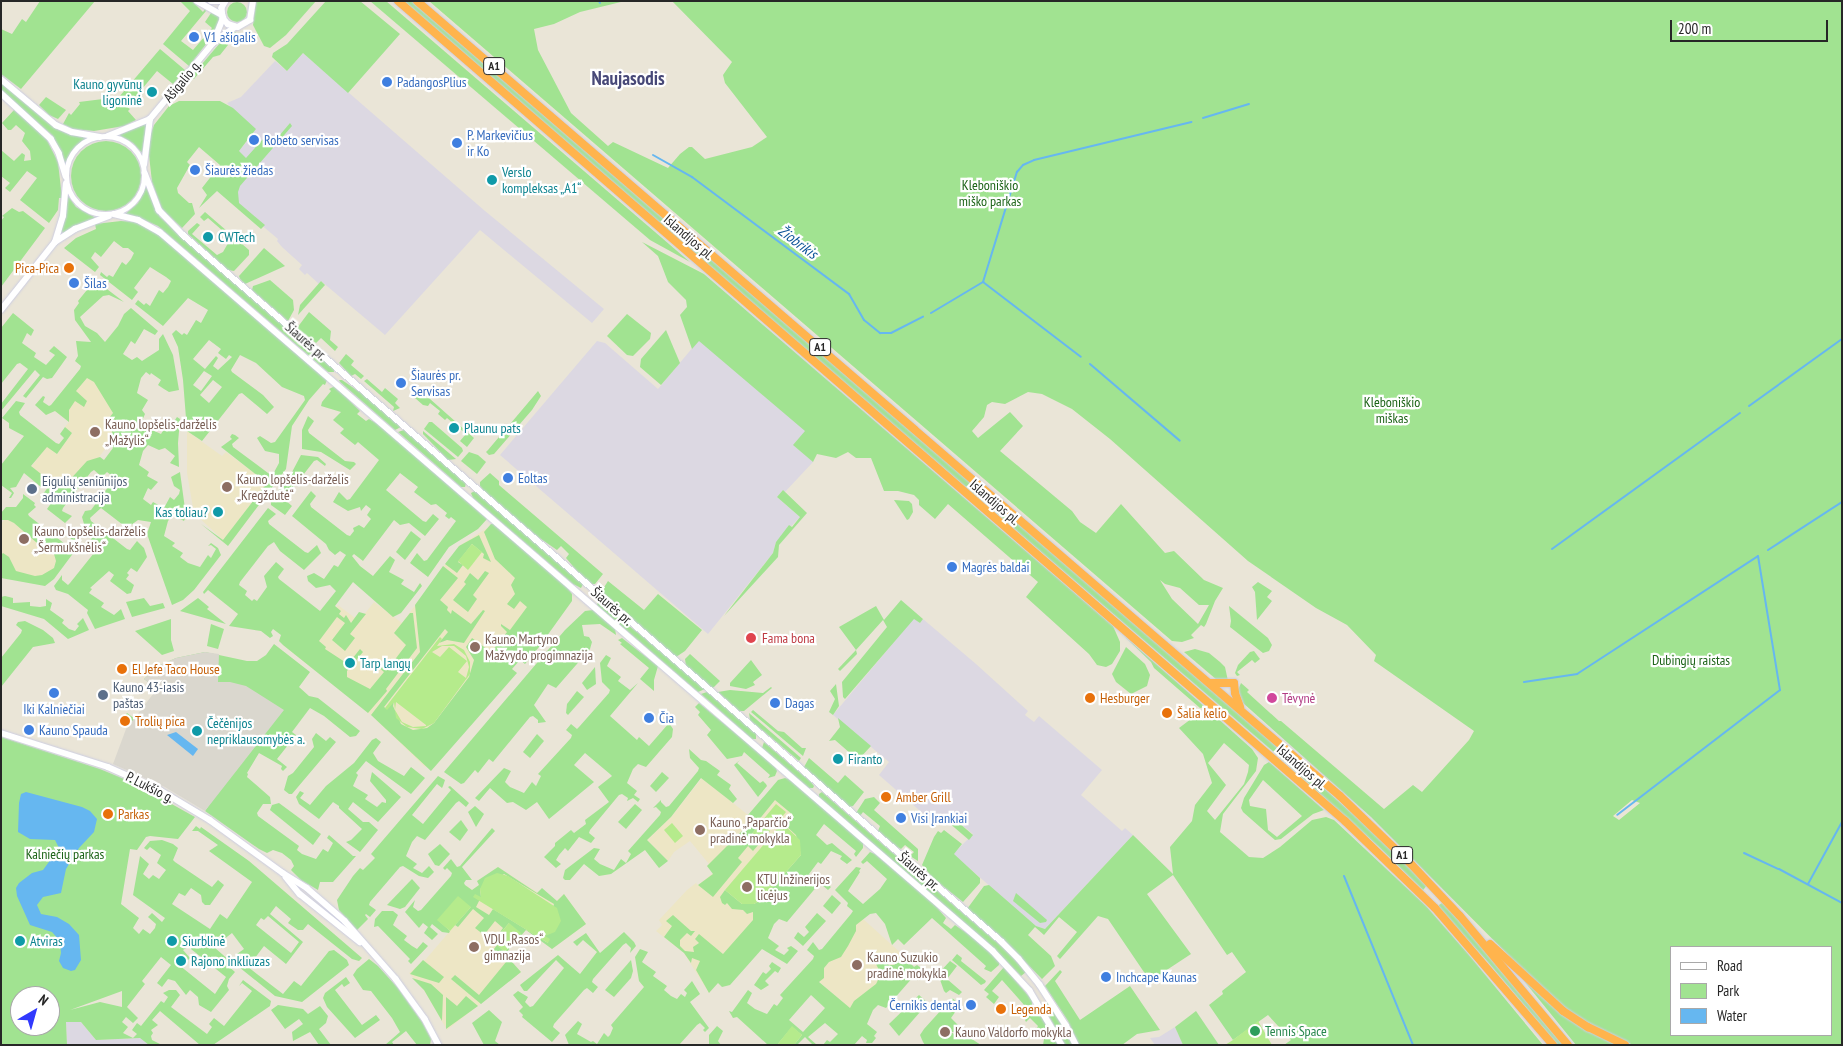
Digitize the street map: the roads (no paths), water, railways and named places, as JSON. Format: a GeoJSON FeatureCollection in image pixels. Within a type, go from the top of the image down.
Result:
{"type":"FeatureCollection","features":[{"type":"Feature","properties":{"kind":"highway","name":"Islandijos pl."},"geometry":{"type":"LineString","coordinates":[[398,1],[1345,821],[1435,908],[1553,1045]]}},
{"type":"Feature","properties":{"kind":"highway","name":"Islandijos pl."},"geometry":{"type":"LineString","coordinates":[[417,1],[1243,711],[1367,822],[1460,916],[1568,1045]]}},
{"type":"Feature","properties":{"kind":"highway"},"geometry":{"type":"LineString","coordinates":[[427,1],[440,20]]}},
{"type":"Feature","properties":{"kind":"highway"},"geometry":{"type":"LineString","coordinates":[[1209,682],[1234,682],[1235,693],[1243,711]]}},
{"type":"Feature","properties":{"kind":"highway"},"geometry":{"type":"LineString","coordinates":[[1460,916],[1563,1011],[1588,1027],[1626,1045]]}},
{"type":"Feature","properties":{"kind":"highway"},"geometry":{"type":"LineString","coordinates":[[1531,1018],[1548,1045]]}},
{"type":"Feature","properties":{"kind":"main road"},"geometry":{"type":"LineString","coordinates":[[197,1],[235,27]]}},
{"type":"Feature","properties":{"kind":"main road"},"geometry":{"type":"LineString","coordinates":[[211,1],[225,1]]}},
{"type":"Feature","properties":{"kind":"main road","name":"Ašigalio g."},"geometry":{"type":"LineString","coordinates":[[214,43],[223,17],[222,8],[225,1]]}},
{"type":"Feature","properties":{"kind":"main road"},"geometry":{"type":"LineString","coordinates":[[248,1],[253,4]]}},
{"type":"Feature","properties":{"kind":"main road","name":"Ašigalio g."},"geometry":{"type":"LineString","coordinates":[[104,137],[150,119],[214,43],[235,27],[248,23],[252,17],[253,4]]}},
{"type":"Feature","properties":{"kind":"main road"},"geometry":{"type":"LineString","coordinates":[[1,78],[56,125],[72,132],[120,140],[133,148],[144,170]]}},
{"type":"Feature","properties":{"kind":"main road"},"geometry":{"type":"LineString","coordinates":[[1,93],[51,139],[59,153],[69,189],[79,204],[94,213],[112,215]]}},
{"type":"Feature","properties":{"kind":"main road"},"geometry":{"type":"LineString","coordinates":[[1,310],[55,242],[75,229],[127,209],[137,199],[144,186],[150,119]]}},
{"type":"Feature","properties":{"kind":"main road"},"geometry":{"type":"LineString","coordinates":[[55,242],[62,216],[71,159],[78,148],[89,141],[104,137]]}},
{"type":"Feature","properties":{"kind":"main road","name":"Šiaurės pr."},"geometry":{"type":"LineString","coordinates":[[144,170],[159,210],[167,220],[1000,941],[1032,973],[1048,996],[1076,1045]]}},
{"type":"Feature","properties":{"kind":"main road","name":"Šiaurės pr."},"geometry":{"type":"LineString","coordinates":[[112,215],[138,220],[160,232],[993,951],[1022,981],[1038,1003],[1062,1045]]}},
{"type":"Feature","properties":{"kind":"main road"},"geometry":{"type":"LineString","coordinates":[[464,494],[472,485]]}},
{"type":"Feature","properties":{"kind":"main road","name":"P. Lukšio g."},"geometry":{"type":"LineString","coordinates":[[1,732],[101,764],[160,790],[210,820],[330,905],[411,999],[439,1045]]}},
{"type":"Feature","properties":{"kind":"main road"},"geometry":{"type":"LineString","coordinates":[[755,745],[763,736]]}},
{"type":"Feature","properties":{"kind":"main road"},"geometry":{"type":"LineString","coordinates":[[813,795],[821,786]]}},
{"type":"Feature","properties":{"kind":"main road","name":"P. Lukšio g."},"geometry":{"type":"LineString","coordinates":[[283,873],[300,894],[367,948]]}},
{"type":"Feature","properties":{"kind":"main road"},"geometry":{"type":"LineString","coordinates":[[1022,981],[1032,973]]}},
{"type":"Feature","properties":{"kind":"main road"},"geometry":{"type":"LineString","coordinates":[[1038,1003],[1048,996]]}},
{"type":"Feature","properties":{"kind":"water"},"geometry":{"type":"Polygon","coordinates":[[[176,732],[198,749],[193,756],[167,735],[176,732]]]}},
{"type":"Feature","properties":{"kind":"water"},"geometry":{"type":"Polygon","coordinates":[[[26,792],[82,807],[90,811],[97,819],[94,832],[79,848],[66,869],[61,893],[43,897],[37,905],[41,914],[57,917],[69,924],[79,935],[81,960],[75,970],[71,971],[63,968],[59,961],[61,953],[60,941],[52,932],[30,925],[17,896],[16,888],[19,883],[32,873],[43,870],[59,848],[55,840],[30,839],[18,832],[19,803],[21,794],[26,792]]]}},
{"type":"Feature","properties":{"kind":"waterway"},"geometry":{"type":"LineString","coordinates":[[1203,118],[1249,104]]}},
{"type":"Feature","properties":{"kind":"waterway"},"geometry":{"type":"LineString","coordinates":[[983,282],[1017,172],[1023,165],[1034,160],[1191,122]]}},
{"type":"Feature","properties":{"kind":"waterway","name":"Žiobrikis"},"geometry":{"type":"LineString","coordinates":[[653,155],[692,177],[849,294],[864,320],[880,333],[891,333],[923,317]]}},
{"type":"Feature","properties":{"kind":"waterway","name":"Žiobrikis"},"geometry":{"type":"LineString","coordinates":[[983,282],[1081,357]]}},
{"type":"Feature","properties":{"kind":"waterway","name":"Žiobrikis"},"geometry":{"type":"LineString","coordinates":[[931,313],[983,282]]}},
{"type":"Feature","properties":{"kind":"waterway"},"geometry":{"type":"LineString","coordinates":[[1749,406],[1842,339]]}},
{"type":"Feature","properties":{"kind":"waterway","name":"Žiobrikis"},"geometry":{"type":"LineString","coordinates":[[1090,364],[1180,441]]}},
{"type":"Feature","properties":{"kind":"waterway"},"geometry":{"type":"LineString","coordinates":[[1552,549],[1740,413]]}},
{"type":"Feature","properties":{"kind":"waterway"},"geometry":{"type":"LineString","coordinates":[[1768,550],[1842,502]]}},
{"type":"Feature","properties":{"kind":"waterway"},"geometry":{"type":"LineString","coordinates":[[1524,682],[1577,674],[1758,556],[1780,690],[1617,815]]}},
{"type":"Feature","properties":{"kind":"waterway"},"geometry":{"type":"LineString","coordinates":[[1808,884],[1842,822]]}},
{"type":"Feature","properties":{"kind":"waterway"},"geometry":{"type":"LineString","coordinates":[[1744,853],[1779,869],[1842,903]]}},
{"type":"Feature","properties":{"kind":"waterway"},"geometry":{"type":"LineString","coordinates":[[1344,876],[1413,1045]]}},
{"type":"Feature","properties":{"kind":"place","name":"V1 ašigalis"},"geometry":{"type":"Point","coordinates":[194,37]}},
{"type":"Feature","properties":{"kind":"place","name":"PadangosPlius"},"geometry":{"type":"Point","coordinates":[387,82]}},
{"type":"Feature","properties":{"kind":"place","name":"Kauno gyvūnų ligoninė"},"geometry":{"type":"Point","coordinates":[152,92]}},
{"type":"Feature","properties":{"kind":"place","name":"Robeto servisas"},"geometry":{"type":"Point","coordinates":[254,140]}},
{"type":"Feature","properties":{"kind":"place","name":"P. Markevičius ir Ko"},"geometry":{"type":"Point","coordinates":[457,143]}},
{"type":"Feature","properties":{"kind":"place","name":"Šiaurės žiedas"},"geometry":{"type":"Point","coordinates":[195,170]}},
{"type":"Feature","properties":{"kind":"place","name":"Verslo kompleksas „A1“"},"geometry":{"type":"Point","coordinates":[492,180]}},
{"type":"Feature","properties":{"kind":"place","name":"CWTech"},"geometry":{"type":"Point","coordinates":[208,237]}},
{"type":"Feature","properties":{"kind":"place","name":"Pica-Pica"},"geometry":{"type":"Point","coordinates":[69,268]}},
{"type":"Feature","properties":{"kind":"place","name":"Šilas"},"geometry":{"type":"Point","coordinates":[74,283]}},
{"type":"Feature","properties":{"kind":"place","name":"Šiaurės pr. Servisas"},"geometry":{"type":"Point","coordinates":[401,383]}},
{"type":"Feature","properties":{"kind":"place","name":"Plaunu pats"},"geometry":{"type":"Point","coordinates":[454,428]}},
{"type":"Feature","properties":{"kind":"place","name":"Kauno lopšelis-darželis „Mažylis“"},"geometry":{"type":"Point","coordinates":[95,432]}},
{"type":"Feature","properties":{"kind":"place","name":"Eoltas"},"geometry":{"type":"Point","coordinates":[508,478]}},
{"type":"Feature","properties":{"kind":"place","name":"Kauno lopšelis-darželis „Kregždutė“"},"geometry":{"type":"Point","coordinates":[227,487]}},
{"type":"Feature","properties":{"kind":"place","name":"Eigulių seniūnijos administracija"},"geometry":{"type":"Point","coordinates":[32,489]}},
{"type":"Feature","properties":{"kind":"place","name":"Kas toliau?"},"geometry":{"type":"Point","coordinates":[218,512]}},
{"type":"Feature","properties":{"kind":"place","name":"Kauno lopšelis-darželis „Šermukšnėlis“"},"geometry":{"type":"Point","coordinates":[24,539]}},
{"type":"Feature","properties":{"kind":"place","name":"Magrės baldai"},"geometry":{"type":"Point","coordinates":[952,567]}},
{"type":"Feature","properties":{"kind":"place","name":"Fama bona"},"geometry":{"type":"Point","coordinates":[751,638]}},
{"type":"Feature","properties":{"kind":"place","name":"Kauno Martyno Mažvydo progimnazija"},"geometry":{"type":"Point","coordinates":[475,647]}},
{"type":"Feature","properties":{"kind":"place","name":"Tarp langų"},"geometry":{"type":"Point","coordinates":[350,663]}},
{"type":"Feature","properties":{"kind":"place","name":"El Jefe Taco House"},"geometry":{"type":"Point","coordinates":[122,669]}},
{"type":"Feature","properties":{"kind":"place","name":"Iki Kalniečiai"},"geometry":{"type":"Point","coordinates":[54,693]}},
{"type":"Feature","properties":{"kind":"place","name":"Kauno 43-iasis paštas"},"geometry":{"type":"Point","coordinates":[103,695]}},
{"type":"Feature","properties":{"kind":"place","name":"Hesburger"},"geometry":{"type":"Point","coordinates":[1090,698]}},
{"type":"Feature","properties":{"kind":"place","name":"Tėvynė"},"geometry":{"type":"Point","coordinates":[1272,698]}},
{"type":"Feature","properties":{"kind":"place","name":"Dagas"},"geometry":{"type":"Point","coordinates":[775,703]}},
{"type":"Feature","properties":{"kind":"place","name":"Šalia kelio"},"geometry":{"type":"Point","coordinates":[1167,713]}},
{"type":"Feature","properties":{"kind":"place","name":"Čia"},"geometry":{"type":"Point","coordinates":[649,718]}},
{"type":"Feature","properties":{"kind":"place","name":"Trolių pica"},"geometry":{"type":"Point","coordinates":[125,721]}},
{"type":"Feature","properties":{"kind":"place","name":"Kauno Spauda"},"geometry":{"type":"Point","coordinates":[29,730]}},
{"type":"Feature","properties":{"kind":"place","name":"Čečėnijos nepriklausomybės a."},"geometry":{"type":"Point","coordinates":[197,731]}},
{"type":"Feature","properties":{"kind":"place","name":"Firanto"},"geometry":{"type":"Point","coordinates":[838,759]}},
{"type":"Feature","properties":{"kind":"place","name":"Amber Grill"},"geometry":{"type":"Point","coordinates":[886,797]}},
{"type":"Feature","properties":{"kind":"place","name":"Parkas"},"geometry":{"type":"Point","coordinates":[108,814]}},
{"type":"Feature","properties":{"kind":"place","name":"Visi Įrankiai"},"geometry":{"type":"Point","coordinates":[901,818]}},
{"type":"Feature","properties":{"kind":"place","name":"Kauno „Paparčio“ pradinė mokykla"},"geometry":{"type":"Point","coordinates":[700,830]}},
{"type":"Feature","properties":{"kind":"place","name":"KTU Inžinerijos licėjus"},"geometry":{"type":"Point","coordinates":[747,887]}},
{"type":"Feature","properties":{"kind":"place","name":"Atviras"},"geometry":{"type":"Point","coordinates":[20,941]}},
{"type":"Feature","properties":{"kind":"place","name":"Siurblinė"},"geometry":{"type":"Point","coordinates":[172,941]}},
{"type":"Feature","properties":{"kind":"place","name":"VDU „Rasos“ gimnazija"},"geometry":{"type":"Point","coordinates":[474,947]}},
{"type":"Feature","properties":{"kind":"place","name":"Rajono inkliuzas"},"geometry":{"type":"Point","coordinates":[181,961]}},
{"type":"Feature","properties":{"kind":"place","name":"Kauno Suzukio pradinė mokykla"},"geometry":{"type":"Point","coordinates":[857,965]}},
{"type":"Feature","properties":{"kind":"place","name":"Inchcape Kaunas"},"geometry":{"type":"Point","coordinates":[1106,977]}},
{"type":"Feature","properties":{"kind":"place","name":"Černikis dental"},"geometry":{"type":"Point","coordinates":[971,1005]}},
{"type":"Feature","properties":{"kind":"place","name":"Legenda"},"geometry":{"type":"Point","coordinates":[1001,1009]}},
{"type":"Feature","properties":{"kind":"place","name":"Tennis Space"},"geometry":{"type":"Point","coordinates":[1255,1031]}},
{"type":"Feature","properties":{"kind":"place","name":"Kauno Valdorfo mokykla"},"geometry":{"type":"Point","coordinates":[945,1032]}},
{"type":"Feature","properties":{"kind":"district","name":"Naujasodis"},"geometry":{"type":"Point","coordinates":[628,79]}},
{"type":"Feature","properties":{"kind":"park label","name":"Kleboniškio miško parkas"},"geometry":{"type":"Point","coordinates":[990,194]}},
{"type":"Feature","properties":{"kind":"park label","name":"Kleboniškio miškas"},"geometry":{"type":"Point","coordinates":[1392,410]}},
{"type":"Feature","properties":{"kind":"park label","name":"Dubingių raistas"},"geometry":{"type":"Point","coordinates":[1691,660]}},
{"type":"Feature","properties":{"kind":"park label","name":"Kalniečių parkas"},"geometry":{"type":"Point","coordinates":[65,854]}}]}
